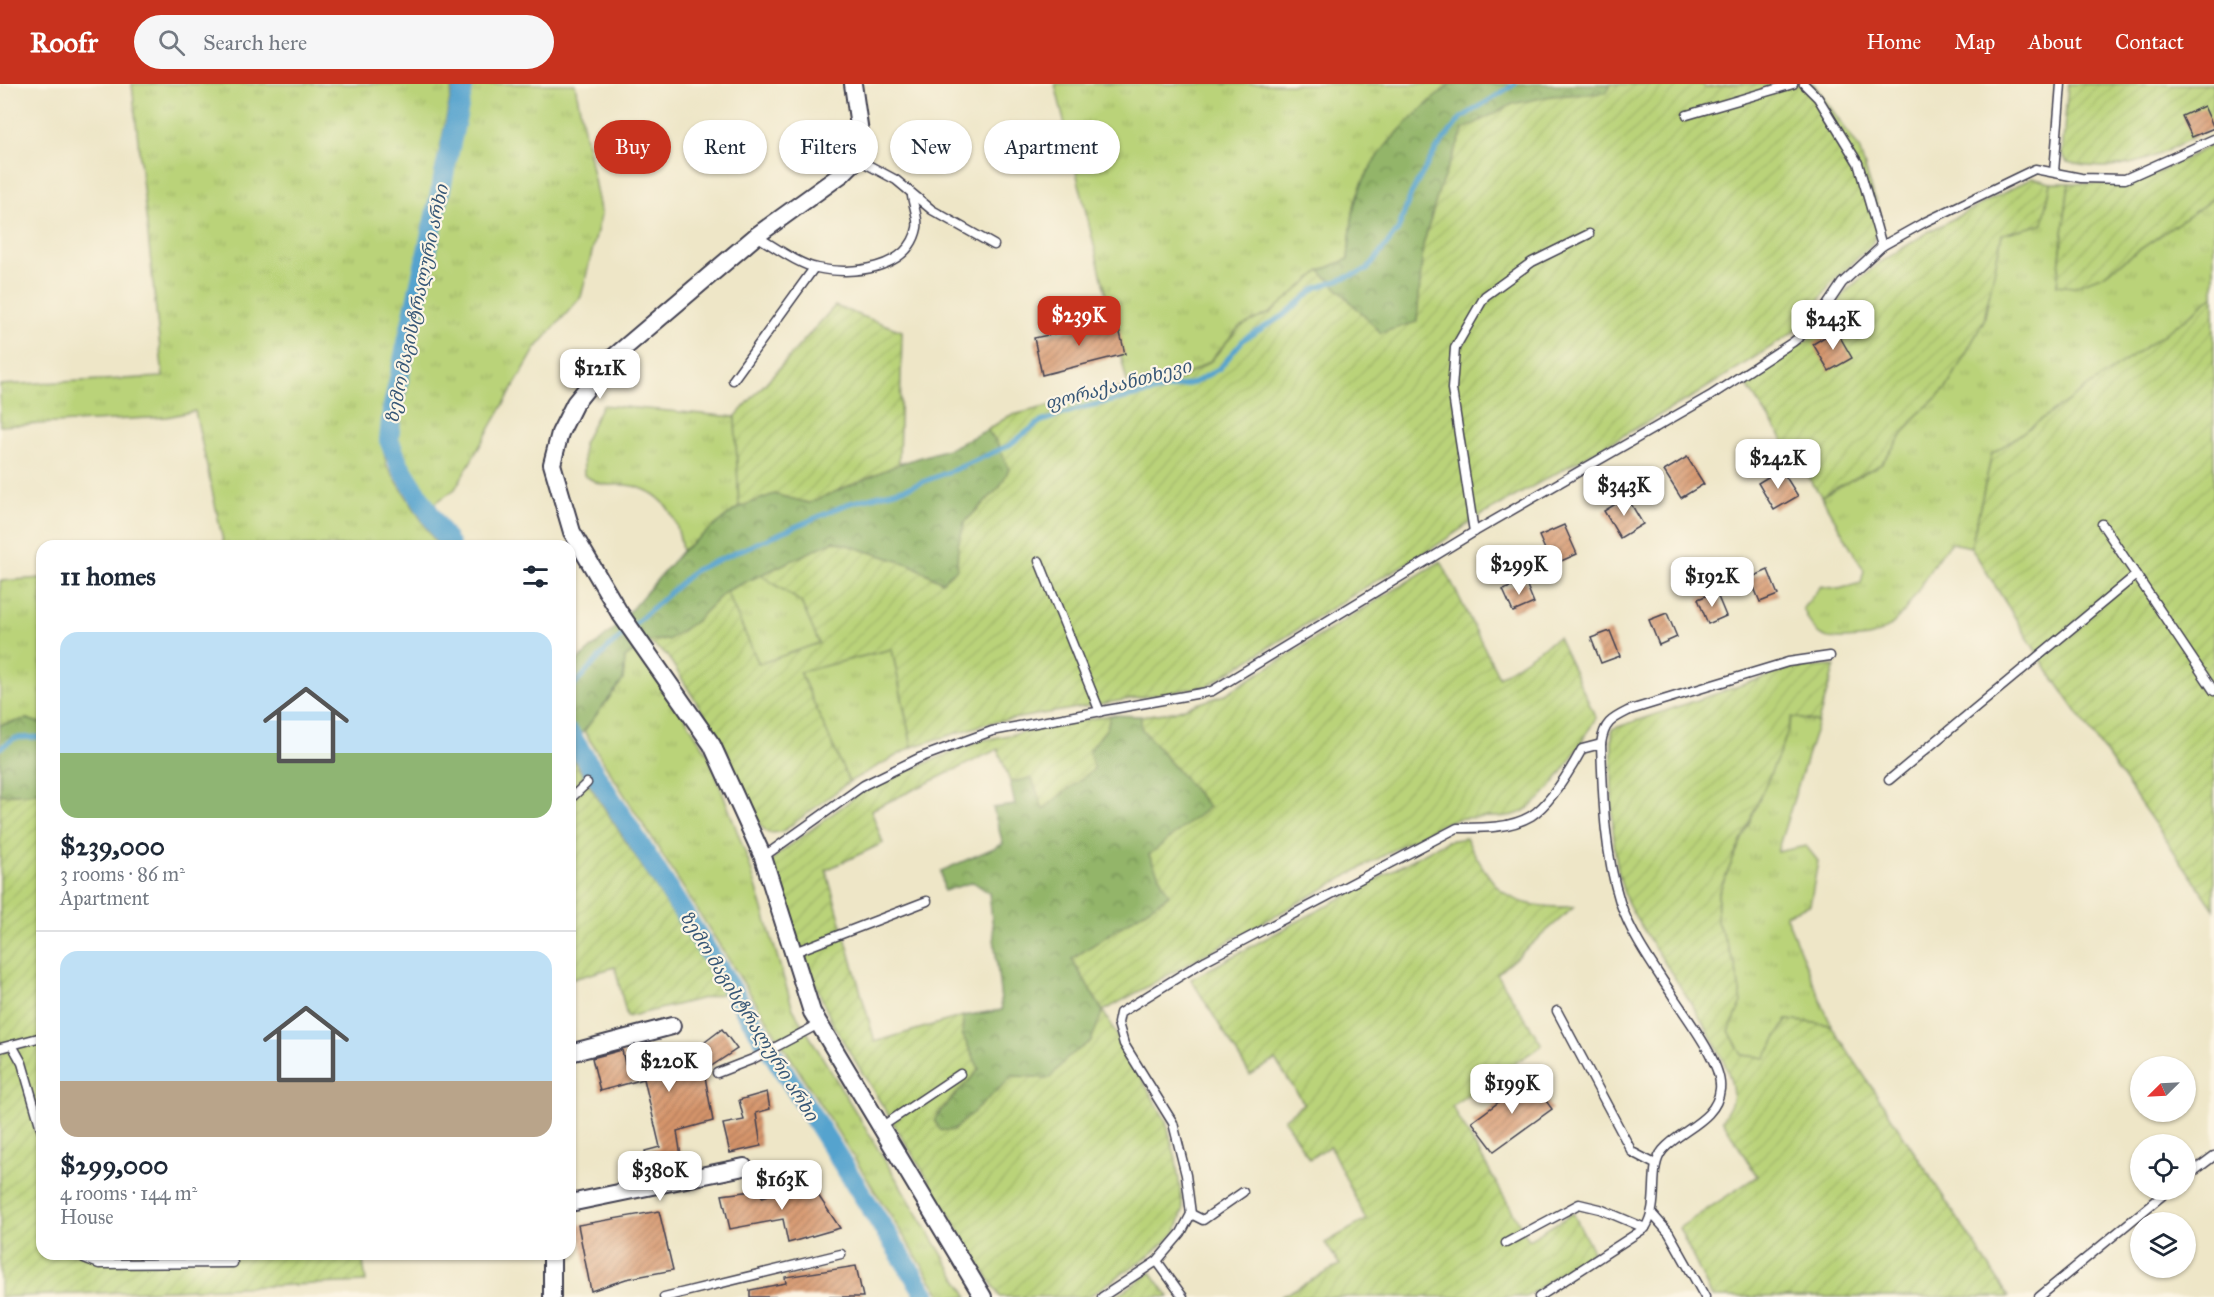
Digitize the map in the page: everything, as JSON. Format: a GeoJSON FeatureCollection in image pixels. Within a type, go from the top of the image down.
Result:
{"type":"FeatureCollection","features":[{"type":"Feature","properties":{"kind":"street"},"geometry":{"type":"LineString","coordinates":[[853,84],[858,120]]}},
{"type":"Feature","properties":{"kind":"street"},"geometry":{"type":"LineString","coordinates":[[842,174],[756,236],[609,361],[575,402],[560,433],[552,464],[572,532],[619,612],[664,673],[712,745],[763,857],[791,953],[812,1012],[813,1028],[880,1127],[983,1297]]}},
{"type":"Feature","properties":{"kind":"street"},"geometry":{"type":"LineString","coordinates":[[576,1051],[672,1026]]}},
{"type":"Feature","properties":{"kind":"street"},"geometry":{"type":"LineString","coordinates":[[576,1202],[744,1167]]}},
{"type":"Feature","properties":{"kind":"street"},"geometry":{"type":"LineString","coordinates":[[552,1260],[552,1297]]}},
{"type":"Feature","properties":{"kind":"lane"},"geometry":{"type":"LineString","coordinates":[[1687,115],[1793,84]]}},
{"type":"Feature","properties":{"kind":"lane"},"geometry":{"type":"LineString","coordinates":[[1804,84],[1818,98],[1858,163],[1882,246]]}},
{"type":"Feature","properties":{"kind":"lane"},"geometry":{"type":"LineString","coordinates":[[2054,172],[2061,84]]}},
{"type":"Feature","properties":{"kind":"lane"},"geometry":{"type":"LineString","coordinates":[[763,857],[864,785],[919,758],[992,731],[1212,691],[1474,532],[1710,396],[1793,342],[1813,326],[1842,283],[1882,246],[1925,222],[2035,169],[2081,178],[2125,178],[2214,139]]}},
{"type":"Feature","properties":{"kind":"lane"},"geometry":{"type":"LineString","coordinates":[[878,170],[896,180],[912,196],[994,245]]}},
{"type":"Feature","properties":{"kind":"lane"},"geometry":{"type":"LineString","coordinates":[[756,236],[814,268],[846,272],[876,267],[905,252],[917,227],[912,196]]}},
{"type":"Feature","properties":{"kind":"lane"},"geometry":{"type":"LineString","coordinates":[[1474,532],[1452,389],[1455,348],[1485,296],[1532,262],[1589,234]]}},
{"type":"Feature","properties":{"kind":"lane"},"geometry":{"type":"LineString","coordinates":[[733,380],[814,268]]}},
{"type":"Feature","properties":{"kind":"lane"},"geometry":{"type":"LineString","coordinates":[[2102,524],[2214,691]]}},
{"type":"Feature","properties":{"kind":"lane"},"geometry":{"type":"LineString","coordinates":[[1039,561],[1100,712]]}},
{"type":"Feature","properties":{"kind":"lane"},"geometry":{"type":"LineString","coordinates":[[1889,780],[2136,575]]}},
{"type":"Feature","properties":{"kind":"lane"},"geometry":{"type":"LineString","coordinates":[[1539,1297],[1645,1228],[1653,1215],[1655,1164],[1663,1150],[1715,1108],[1721,1088],[1714,1064],[1639,944],[1620,902],[1605,834],[1601,744],[1603,730],[1609,720],[1630,710],[1788,662],[1830,656]]}},
{"type":"Feature","properties":{"kind":"lane"},"geometry":{"type":"LineString","coordinates":[[1102,1297],[1157,1261],[1181,1233],[1191,1214],[1186,1174],[1173,1123],[1124,1044],[1118,1023],[1120,1012],[1206,960],[1457,828],[1491,828],[1531,816],[1564,780],[1582,749],[1601,744]]}},
{"type":"Feature","properties":{"kind":"lane"},"geometry":{"type":"LineString","coordinates":[[576,793],[587,783]]}},
{"type":"Feature","properties":{"kind":"lane"},"geometry":{"type":"LineString","coordinates":[[791,953],[927,901]]}},
{"type":"Feature","properties":{"kind":"lane"},"geometry":{"type":"LineString","coordinates":[[1557,1011],[1632,1152],[1655,1164]]}},
{"type":"Feature","properties":{"kind":"lane"},"geometry":{"type":"LineString","coordinates":[[717,1073],[753,1059],[813,1028]]}},
{"type":"Feature","properties":{"kind":"lane"},"geometry":{"type":"LineString","coordinates":[[0,1048],[36,1039]]}},
{"type":"Feature","properties":{"kind":"lane"},"geometry":{"type":"LineString","coordinates":[[12,1045],[22,1063],[36,1111]]}},
{"type":"Feature","properties":{"kind":"lane"},"geometry":{"type":"LineString","coordinates":[[880,1127],[960,1074]]}},
{"type":"Feature","properties":{"kind":"lane"},"geometry":{"type":"LineString","coordinates":[[2196,1170],[2214,1156]]}},
{"type":"Feature","properties":{"kind":"lane"},"geometry":{"type":"LineString","coordinates":[[1191,1214],[1203,1220],[1243,1192]]}},
{"type":"Feature","properties":{"kind":"lane"},"geometry":{"type":"LineString","coordinates":[[2039,1297],[2157,1200]]}},
{"type":"Feature","properties":{"kind":"lane"},"geometry":{"type":"LineString","coordinates":[[1506,1243],[1579,1204],[1600,1209],[1645,1228]]}},
{"type":"Feature","properties":{"kind":"lane"},"geometry":{"type":"LineString","coordinates":[[1653,1215],[1669,1233],[1705,1297]]}},
{"type":"Feature","properties":{"kind":"lane"},"geometry":{"type":"LineString","coordinates":[[664,1297],[841,1254]]}},
{"type":"Feature","properties":{"kind":"lane"},"geometry":{"type":"LineString","coordinates":[[89,1260],[99,1264],[233,1263]]}},
{"type":"Feature","properties":{"kind":"lane"},"geometry":{"type":"LineString","coordinates":[[1157,1261],[1183,1297]]}},
{"type":"Feature","properties":{"kind":"green space"},"geometry":{"type":"Polygon","coordinates":[[[132,84],[453,84],[381,440],[387,466],[434,540],[223,540],[195,411],[167,417],[0,426],[0,385],[163,377],[132,84]]]}},
{"type":"Feature","properties":{"kind":"green space"},"geometry":{"type":"Polygon","coordinates":[[[471,84],[575,84],[601,215],[581,297],[536,348],[455,489],[431,506],[400,456],[395,433],[471,84]]]}},
{"type":"Feature","properties":{"kind":"green space"},"geometry":{"type":"Polygon","coordinates":[[[1055,84],[1450,84],[1393,137],[1370,168],[1355,203],[1348,259],[1320,271],[1270,313],[1239,327],[1210,361],[1179,380],[1128,386],[1077,174],[1120,174],[1120,120],[1064,120],[1055,84]]]}},
{"type":"Feature","properties":{"kind":"green space"},"geometry":{"type":"Polygon","coordinates":[[[1450,84],[1610,84],[1607,93],[1552,96],[1464,129],[1440,187],[1423,246],[1417,322],[1381,333],[1320,271],[1348,259],[1355,203],[1370,168],[1381,152],[1421,109],[1450,84]]]}},
{"type":"Feature","properties":{"kind":"green space"},"geometry":{"type":"Polygon","coordinates":[[[1610,84],[1703,84],[1705,88],[1733,84],[1814,84],[1859,148],[1882,222],[1871,245],[1830,284],[1809,318],[1790,335],[1695,395],[1482,515],[1431,549],[1367,586],[1207,686],[989,723],[912,747],[892,649],[800,672],[849,782],[782,832],[768,833],[760,825],[726,749],[667,655],[647,641],[668,640],[696,621],[726,591],[759,664],[819,643],[801,602],[761,575],[834,541],[911,565],[942,582],[957,569],[958,545],[965,522],[1000,487],[1009,469],[997,442],[987,430],[1009,416],[1128,386],[1179,380],[1211,361],[1239,327],[1270,313],[1320,271],[1381,333],[1417,322],[1423,246],[1440,187],[1464,129],[1513,104],[1552,96],[1606,93],[1610,84]]]}},
{"type":"Feature","properties":{"kind":"green space"},"geometry":{"type":"Polygon","coordinates":[[[2068,84],[2214,84],[2214,125],[2179,145],[2126,165],[2088,166],[2067,162],[2062,154],[2068,84]]]}},
{"type":"Feature","properties":{"kind":"green space"},"geometry":{"type":"Polygon","coordinates":[[[2214,144],[2214,198],[2103,275],[2073,287],[2057,285],[2069,183],[2123,185],[2149,177],[2214,144]]]}},
{"type":"Feature","properties":{"kind":"green space"},"geometry":{"type":"Polygon","coordinates":[[[2032,178],[2051,183],[2043,224],[2002,234],[1984,320],[1946,389],[1917,415],[1881,464],[1821,496],[1743,380],[1814,336],[1847,290],[1878,264],[1928,232],[2032,178]]]}},
{"type":"Feature","properties":{"kind":"green space"},"geometry":{"type":"Polygon","coordinates":[[[2051,183],[2069,183],[2057,285],[2103,275],[2214,198],[2214,295],[2187,318],[1992,454],[1971,547],[1951,543],[1932,567],[1908,606],[1888,628],[1863,638],[1834,639],[1821,635],[1809,622],[1803,608],[1821,586],[1839,589],[1861,583],[1864,570],[1821,496],[1881,464],[1917,415],[1946,389],[1984,320],[2002,234],[2042,224],[2051,183]]]}},
{"type":"Feature","properties":{"kind":"green space"},"geometry":{"type":"Polygon","coordinates":[[[2214,295],[2214,909],[2047,669],[1971,547],[1992,454],[2187,318],[2214,295]]]}},
{"type":"Feature","properties":{"kind":"green space"},"geometry":{"type":"Polygon","coordinates":[[[835,306],[902,331],[899,464],[809,503],[774,494],[739,507],[735,417],[835,306]]]}},
{"type":"Feature","properties":{"kind":"green space"},"geometry":{"type":"Polygon","coordinates":[[[602,405],[735,417],[739,507],[682,551],[674,518],[669,509],[654,495],[633,486],[605,485],[584,475],[583,444],[602,405]]]}},
{"type":"Feature","properties":{"kind":"green space"},"geometry":{"type":"Polygon","coordinates":[[[987,430],[997,442],[1009,469],[1000,487],[965,522],[958,545],[957,569],[942,582],[911,565],[834,541],[726,591],[696,621],[668,640],[647,641],[625,658],[623,680],[584,731],[576,737],[576,662],[615,628],[682,551],[739,507],[774,494],[809,503],[899,464],[951,448],[987,430]]]}},
{"type":"Feature","properties":{"kind":"green space"},"geometry":{"type":"Polygon","coordinates":[[[1441,561],[1499,677],[1558,637],[1596,718],[1552,786],[1529,808],[1510,816],[1465,818],[1441,824],[1103,1011],[1072,959],[1169,895],[1149,855],[1209,807],[1141,728],[1141,716],[1173,712],[1224,695],[1441,561]]]}},
{"type":"Feature","properties":{"kind":"green space"},"geometry":{"type":"Polygon","coordinates":[[[761,575],[801,602],[820,643],[759,665],[726,591],[761,575]]]}},
{"type":"Feature","properties":{"kind":"green space"},"geometry":{"type":"Polygon","coordinates":[[[36,578],[36,722],[27,719],[0,725],[0,581],[36,578]]]}},
{"type":"Feature","properties":{"kind":"green space"},"geometry":{"type":"Polygon","coordinates":[[[892,649],[912,747],[849,782],[799,672],[892,649]]]}},
{"type":"Feature","properties":{"kind":"green space"},"geometry":{"type":"Polygon","coordinates":[[[635,650],[680,710],[708,754],[749,863],[793,1009],[968,1297],[942,1297],[584,731],[623,680],[625,658],[635,650]]]}},
{"type":"Feature","properties":{"kind":"green space"},"geometry":{"type":"Polygon","coordinates":[[[1835,666],[1818,722],[1792,717],[1783,745],[1718,894],[1717,922],[1735,964],[1742,1002],[1729,1031],[1742,1055],[1765,1058],[1787,1020],[1831,1025],[2009,1297],[1712,1297],[1679,1228],[1757,1176],[1722,1120],[1732,1100],[1731,1082],[1722,1059],[1708,1031],[1637,920],[1621,883],[1612,816],[1612,729],[1792,668],[1835,666]]]}},
{"type":"Feature","properties":{"kind":"green space"},"geometry":{"type":"Polygon","coordinates":[[[1110,715],[1141,716],[1141,728],[1209,807],[1149,855],[1169,895],[1072,959],[1103,1012],[1091,1041],[1067,1058],[1050,1078],[1013,1076],[953,1131],[940,1130],[934,1120],[979,1069],[962,1034],[963,1016],[1002,1010],[989,893],[973,882],[944,891],[941,871],[1003,844],[993,808],[1015,805],[1010,782],[1032,778],[1043,809],[1107,728],[1110,715]]]}},
{"type":"Feature","properties":{"kind":"green space"},"geometry":{"type":"Polygon","coordinates":[[[1110,715],[1107,728],[1089,750],[1094,769],[1043,809],[1032,778],[1010,782],[998,749],[871,810],[883,843],[826,870],[875,1042],[963,1016],[962,1034],[979,1069],[934,1120],[940,1130],[953,1131],[1013,1076],[1050,1078],[1067,1058],[1091,1041],[1103,1011],[1166,1121],[1176,1160],[1183,1210],[1176,1232],[1154,1252],[1088,1297],[1000,1297],[833,1025],[803,955],[771,864],[776,856],[862,792],[890,778],[979,741],[1110,715]]]}},
{"type":"Feature","properties":{"kind":"green space"},"geometry":{"type":"Polygon","coordinates":[[[1792,717],[1818,722],[1777,852],[1806,846],[1818,861],[1810,905],[1785,914],[1831,1025],[1787,1020],[1765,1058],[1742,1055],[1729,1031],[1741,1002],[1735,964],[1717,922],[1718,894],[1783,745],[1792,717]]]}},
{"type":"Feature","properties":{"kind":"green space"},"geometry":{"type":"Polygon","coordinates":[[[27,719],[36,722],[36,793],[0,795],[0,725],[27,719]]]}},
{"type":"Feature","properties":{"kind":"green space"},"geometry":{"type":"Polygon","coordinates":[[[576,764],[724,993],[627,1017],[615,967],[576,978],[576,764]]]}},
{"type":"Feature","properties":{"kind":"green space"},"geometry":{"type":"Polygon","coordinates":[[[36,793],[36,1260],[363,1260],[366,1282],[0,1297],[0,795],[36,793]]]}},
{"type":"Feature","properties":{"kind":"green space"},"geometry":{"type":"Polygon","coordinates":[[[1466,838],[1487,873],[1506,894],[1533,905],[1574,907],[1497,974],[1542,1045],[1452,1106],[1529,1240],[1573,1213],[1593,1251],[1526,1297],[1280,1297],[1340,1265],[1325,1243],[1366,1220],[1330,1146],[1309,1159],[1284,1119],[1304,1103],[1275,1060],[1250,1075],[1191,979],[1447,841],[1466,838]]]}},
{"type":"Feature","properties":{"kind":"green space"},"geometry":{"type":"Polygon","coordinates":[[[1151,1272],[1169,1297],[1116,1297],[1151,1272]]]}},
{"type":"Feature","properties":{"kind":"building"},"geometry":{"type":"Polygon","coordinates":[[[2204,106],[2214,128],[2192,137],[2182,116],[2204,106]]]}},
{"type":"Feature","properties":{"kind":"building"},"geometry":{"type":"Polygon","coordinates":[[[1117,320],[1125,354],[1042,375],[1034,338],[1117,320]]]}},
{"type":"Feature","properties":{"kind":"building"},"geometry":{"type":"Polygon","coordinates":[[[1836,330],[1852,358],[1829,371],[1813,344],[1836,330]]]}},
{"type":"Feature","properties":{"kind":"building"},"geometry":{"type":"Polygon","coordinates":[[[1687,457],[1704,484],[1681,498],[1664,471],[1687,457]]]}},
{"type":"Feature","properties":{"kind":"building"},"geometry":{"type":"Polygon","coordinates":[[[1781,469],[1798,496],[1774,510],[1758,483],[1781,469]]]}},
{"type":"Feature","properties":{"kind":"building"},"geometry":{"type":"Polygon","coordinates":[[[1627,497],[1643,524],[1620,538],[1604,511],[1627,497]]]}},
{"type":"Feature","properties":{"kind":"building"},"geometry":{"type":"Polygon","coordinates":[[[1564,525],[1577,554],[1552,565],[1539,536],[1564,525]]]}},
{"type":"Feature","properties":{"kind":"building"},"geometry":{"type":"Polygon","coordinates":[[[1768,570],[1778,595],[1760,602],[1750,578],[1768,570]]]}},
{"type":"Feature","properties":{"kind":"building"},"geometry":{"type":"Polygon","coordinates":[[[1525,581],[1534,603],[1513,612],[1503,590],[1525,581]]]}},
{"type":"Feature","properties":{"kind":"building"},"geometry":{"type":"Polygon","coordinates":[[[1716,592],[1726,616],[1708,624],[1698,599],[1716,592]]]}},
{"type":"Feature","properties":{"kind":"building"},"geometry":{"type":"Polygon","coordinates":[[[1667,613],[1677,637],[1659,645],[1649,620],[1667,613]]]}},
{"type":"Feature","properties":{"kind":"building"},"geometry":{"type":"Polygon","coordinates":[[[1610,631],[1620,656],[1601,663],[1591,638],[1610,631]]]}},
{"type":"Feature","properties":{"kind":"building"},"geometry":{"type":"Polygon","coordinates":[[[722,1029],[737,1049],[704,1071],[713,1121],[677,1131],[683,1169],[650,1176],[645,1151],[660,1147],[644,1079],[600,1091],[592,1058],[622,1050],[625,1064],[678,1052],[680,1061],[722,1029]]]}},
{"type":"Feature","properties":{"kind":"building"},"geometry":{"type":"Polygon","coordinates":[[[1530,1079],[1552,1109],[1494,1151],[1472,1122],[1530,1079]]]}},
{"type":"Feature","properties":{"kind":"building"},"geometry":{"type":"Polygon","coordinates":[[[767,1092],[770,1109],[756,1113],[761,1146],[730,1153],[723,1124],[744,1120],[739,1100],[767,1092]]]}},
{"type":"Feature","properties":{"kind":"building"},"geometry":{"type":"Polygon","coordinates":[[[810,1183],[840,1228],[788,1243],[783,1219],[730,1229],[722,1195],[760,1190],[762,1197],[810,1183]]]}},
{"type":"Feature","properties":{"kind":"building"},"geometry":{"type":"Polygon","coordinates":[[[659,1211],[673,1270],[626,1279],[591,1291],[578,1225],[659,1211]]]}},
{"type":"Feature","properties":{"kind":"building"},"geometry":{"type":"Polygon","coordinates":[[[856,1266],[863,1297],[750,1297],[750,1290],[786,1283],[785,1277],[856,1266]]]}},
{"type":"Feature","properties":{"kind":"waterway","name":"ზემო მაგისტრალური არხი"},"geometry":{"type":"LineString","coordinates":[[446,540],[399,464],[389,440],[392,410],[464,84]]}},
{"type":"Feature","properties":{"kind":"waterway","name":"ფორაქაანთხევი"},"geometry":{"type":"LineString","coordinates":[[576,683],[607,649],[695,570],[850,503],[910,487],[956,469],[1008,446],[1040,422],[1084,407],[1194,383],[1220,368],[1244,339],[1283,316],[1316,288],[1367,270],[1398,230],[1411,194],[1435,151],[1461,118],[1515,84]]}},
{"type":"Feature","properties":{"kind":"waterway","name":"ფორაქაანთხევი"},"geometry":{"type":"LineString","coordinates":[[0,748],[15,738],[36,737]]}},
{"type":"Feature","properties":{"kind":"waterway","name":"ზემო მაგისტრალური არხი"},"geometry":{"type":"LineString","coordinates":[[576,743],[927,1297]]}}]}
